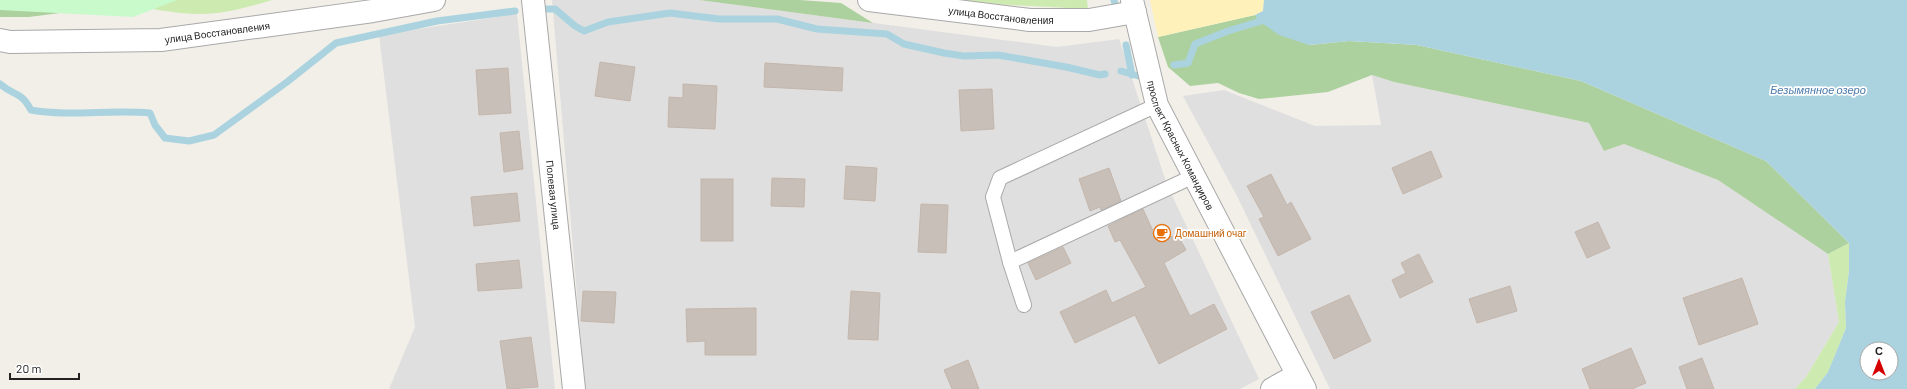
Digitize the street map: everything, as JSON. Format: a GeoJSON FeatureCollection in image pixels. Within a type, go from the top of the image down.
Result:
{"type":"FeatureCollection","features":[{"type":"Feature","properties":{"kind":"street","name":"улица Восстановления"},"geometry":{"type":"LineString","coordinates":[[0,40],[161,40],[373,11],[434,0]]}},
{"type":"Feature","properties":{"kind":"street","name":"Полевая улица"},"geometry":{"type":"LineString","coordinates":[[533,0],[574,389]]}},
{"type":"Feature","properties":{"kind":"street","name":"улица Восстановления"},"geometry":{"type":"LineString","coordinates":[[868,0],[1030,20],[1089,20],[1133,6]]}},
{"type":"Feature","properties":{"kind":"street","name":"проспект Красных Командиров"},"geometry":{"type":"LineString","coordinates":[[1133,6],[1157,105],[1301,382]]}},
{"type":"Feature","properties":{"kind":"street"},"geometry":{"type":"LineString","coordinates":[[1272,389],[1301,382]]}},
{"type":"Feature","properties":{"kind":"lane"},"geometry":{"type":"LineString","coordinates":[[1024,305],[1010,262],[993,197],[1000,178],[1157,105]]}},
{"type":"Feature","properties":{"kind":"lane"},"geometry":{"type":"LineString","coordinates":[[1010,262],[1194,176]]}},
{"type":"Feature","properties":{"kind":"shaded area"},"geometry":{"type":"Polygon","coordinates":[[[552,0],[699,0],[1057,47],[1119,39],[1167,185],[1259,379],[1240,389],[585,389],[552,0]]]}},
{"type":"Feature","properties":{"kind":"shaded area"},"geometry":{"type":"Polygon","coordinates":[[[517,14],[555,389],[389,389],[415,327],[379,35],[517,14]]]}},
{"type":"Feature","properties":{"kind":"shaded area"},"geometry":{"type":"Polygon","coordinates":[[[1372,75],[1394,82],[1589,123],[1604,151],[1624,144],[1718,180],[1828,254],[1839,322],[1806,377],[1795,389],[1330,389],[1237,196],[1183,96],[1224,90],[1315,126],[1381,125],[1372,75]]]}},
{"type":"Feature","properties":{"kind":"green space"},"geometry":{"type":"Polygon","coordinates":[[[0,0],[122,0],[108,14],[60,13],[29,17],[0,17],[0,0]]]}},
{"type":"Feature","properties":{"kind":"green space"},"geometry":{"type":"Polygon","coordinates":[[[0,0],[177,0],[133,17],[0,10],[0,0]]]}},
{"type":"Feature","properties":{"kind":"green space"},"geometry":{"type":"Polygon","coordinates":[[[122,0],[272,0],[245,8],[200,14],[151,9],[123,3],[122,0]]]}},
{"type":"Feature","properties":{"kind":"green space"},"geometry":{"type":"Polygon","coordinates":[[[699,0],[800,0],[841,3],[873,23],[699,0]]]}},
{"type":"Feature","properties":{"kind":"green space"},"geometry":{"type":"Polygon","coordinates":[[[959,0],[1087,0],[1088,9],[1009,5],[959,0]]]}},
{"type":"Feature","properties":{"kind":"green space"},"geometry":{"type":"Polygon","coordinates":[[[1255,15],[1260,21],[1309,45],[1349,41],[1417,45],[1581,81],[1766,161],[1849,243],[1828,254],[1718,180],[1624,144],[1604,151],[1589,123],[1394,82],[1372,75],[1328,92],[1259,99],[1239,93],[1218,83],[1190,86],[1168,67],[1158,37],[1255,15]]]}},
{"type":"Feature","properties":{"kind":"green space"},"geometry":{"type":"Polygon","coordinates":[[[1849,243],[1849,271],[1845,302],[1846,328],[1828,372],[1815,389],[1795,389],[1806,377],[1839,322],[1828,254],[1849,243]]]}},
{"type":"Feature","properties":{"kind":"sand"},"geometry":{"type":"Polygon","coordinates":[[[1150,0],[1264,0],[1263,11],[1255,15],[1158,37],[1150,0]]]}},
{"type":"Feature","properties":{"kind":"water","name":"Безымянное озеро"},"geometry":{"type":"Polygon","coordinates":[[[1264,0],[1907,0],[1907,389],[1815,389],[1828,372],[1846,328],[1845,302],[1849,271],[1849,243],[1766,161],[1581,81],[1417,45],[1349,41],[1309,45],[1279,35],[1259,21],[1255,15],[1263,11],[1264,0]]]}},
{"type":"Feature","properties":{"kind":"building"},"geometry":{"type":"Polygon","coordinates":[[[600,62],[635,67],[630,101],[595,96],[600,62]]]}},
{"type":"Feature","properties":{"kind":"building"},"geometry":{"type":"Polygon","coordinates":[[[765,63],[843,68],[842,91],[764,87],[765,63]]]}},
{"type":"Feature","properties":{"kind":"building"},"geometry":{"type":"Polygon","coordinates":[[[508,68],[511,113],[479,115],[476,70],[508,68]]]}},
{"type":"Feature","properties":{"kind":"building"},"geometry":{"type":"Polygon","coordinates":[[[683,84],[717,86],[715,129],[668,127],[669,97],[683,98],[683,84]]]}},
{"type":"Feature","properties":{"kind":"building"},"geometry":{"type":"Polygon","coordinates":[[[992,89],[994,129],[961,131],[959,90],[992,89]]]}},
{"type":"Feature","properties":{"kind":"building"},"geometry":{"type":"Polygon","coordinates":[[[519,131],[523,169],[504,172],[500,133],[519,131]]]}},
{"type":"Feature","properties":{"kind":"building"},"geometry":{"type":"Polygon","coordinates":[[[1431,151],[1442,177],[1403,194],[1392,168],[1431,151]]]}},
{"type":"Feature","properties":{"kind":"building"},"geometry":{"type":"Polygon","coordinates":[[[846,166],[877,168],[875,201],[844,199],[846,166]]]}},
{"type":"Feature","properties":{"kind":"building"},"geometry":{"type":"Polygon","coordinates":[[[1109,168],[1121,201],[1101,210],[1100,207],[1090,211],[1079,179],[1109,168]]]}},
{"type":"Feature","properties":{"kind":"building"},"geometry":{"type":"Polygon","coordinates":[[[1271,174],[1287,205],[1291,202],[1311,239],[1278,256],[1259,219],[1264,217],[1247,186],[1271,174]]]}},
{"type":"Feature","properties":{"kind":"building"},"geometry":{"type":"Polygon","coordinates":[[[772,178],[805,179],[804,207],[771,206],[772,178]]]}},
{"type":"Feature","properties":{"kind":"building"},"geometry":{"type":"Polygon","coordinates":[[[701,179],[733,179],[733,241],[701,241],[701,179]]]}},
{"type":"Feature","properties":{"kind":"building"},"geometry":{"type":"Polygon","coordinates":[[[517,193],[520,221],[474,226],[471,197],[517,193]]]}},
{"type":"Feature","properties":{"kind":"building"},"geometry":{"type":"Polygon","coordinates":[[[921,204],[948,205],[946,253],[918,252],[921,204]]]}},
{"type":"Feature","properties":{"kind":"building"},"geometry":{"type":"Polygon","coordinates":[[[1143,209],[1153,231],[1165,225],[1171,237],[1177,234],[1186,250],[1164,263],[1190,316],[1214,304],[1227,329],[1159,364],[1135,315],[1075,343],[1060,312],[1106,290],[1112,303],[1146,287],[1120,240],[1115,242],[1108,226],[1143,209]]]}},
{"type":"Feature","properties":{"kind":"building"},"geometry":{"type":"Polygon","coordinates":[[[1598,222],[1610,248],[1587,258],[1575,232],[1598,222]]]}},
{"type":"Feature","properties":{"kind":"building"},"geometry":{"type":"Polygon","coordinates":[[[1063,247],[1071,263],[1036,280],[1028,263],[1063,247]]]}},
{"type":"Feature","properties":{"kind":"building"},"geometry":{"type":"Polygon","coordinates":[[[1419,254],[1433,282],[1400,298],[1392,280],[1406,273],[1401,263],[1419,254]]]}},
{"type":"Feature","properties":{"kind":"building"},"geometry":{"type":"Polygon","coordinates":[[[519,260],[522,288],[478,291],[476,264],[519,260]]]}},
{"type":"Feature","properties":{"kind":"building"},"geometry":{"type":"Polygon","coordinates":[[[1742,278],[1758,324],[1699,345],[1683,298],[1742,278]]]}},
{"type":"Feature","properties":{"kind":"building"},"geometry":{"type":"Polygon","coordinates":[[[1510,286],[1517,311],[1477,323],[1469,299],[1510,286]]]}},
{"type":"Feature","properties":{"kind":"building"},"geometry":{"type":"Polygon","coordinates":[[[583,291],[616,292],[614,323],[581,321],[583,291]]]}},
{"type":"Feature","properties":{"kind":"building"},"geometry":{"type":"Polygon","coordinates":[[[851,291],[880,293],[878,340],[848,339],[851,291]]]}},
{"type":"Feature","properties":{"kind":"building"},"geometry":{"type":"Polygon","coordinates":[[[1349,295],[1371,341],[1334,359],[1311,312],[1349,295]]]}},
{"type":"Feature","properties":{"kind":"building"},"geometry":{"type":"Polygon","coordinates":[[[756,308],[756,355],[705,355],[705,341],[687,342],[686,309],[756,308]]]}},
{"type":"Feature","properties":{"kind":"building"},"geometry":{"type":"Polygon","coordinates":[[[531,337],[538,387],[507,389],[500,341],[531,337]]]}},
{"type":"Feature","properties":{"kind":"building"},"geometry":{"type":"Polygon","coordinates":[[[1631,348],[1646,383],[1632,389],[1590,389],[1582,369],[1631,348]]]}},
{"type":"Feature","properties":{"kind":"building"},"geometry":{"type":"Polygon","coordinates":[[[1702,358],[1714,389],[1687,389],[1679,367],[1702,358]]]}},
{"type":"Feature","properties":{"kind":"building"},"geometry":{"type":"Polygon","coordinates":[[[968,360],[979,389],[952,389],[944,370],[968,360]]]}},
{"type":"Feature","properties":{"kind":"waterway"},"geometry":{"type":"LineString","coordinates":[[1114,0],[1115,4]]}},
{"type":"Feature","properties":{"kind":"waterway"},"geometry":{"type":"LineString","coordinates":[[547,9],[555,9],[575,26],[584,31],[608,22],[670,13],[719,19],[777,19],[817,29],[887,34],[904,44],[944,53],[964,56],[998,55],[1066,67],[1100,75],[1105,74]]}},
{"type":"Feature","properties":{"kind":"waterway"},"geometry":{"type":"LineString","coordinates":[[0,84],[24,99],[31,110],[61,113],[150,113],[155,125],[165,138],[189,141],[214,135],[287,82],[336,43],[437,21],[515,11]]}},
{"type":"Feature","properties":{"kind":"waterway"},"geometry":{"type":"LineString","coordinates":[[1174,65],[1188,63],[1195,44],[1228,31],[1268,19]]}},
{"type":"Feature","properties":{"kind":"waterway"},"geometry":{"type":"LineString","coordinates":[[1126,45],[1132,75]]}},
{"type":"Feature","properties":{"kind":"waterway"},"geometry":{"type":"LineString","coordinates":[[1121,71],[1142,77]]}},
{"type":"Feature","properties":{"kind":"place","name":"Домашний очаг"},"geometry":{"type":"Point","coordinates":[1162,233]}}]}
